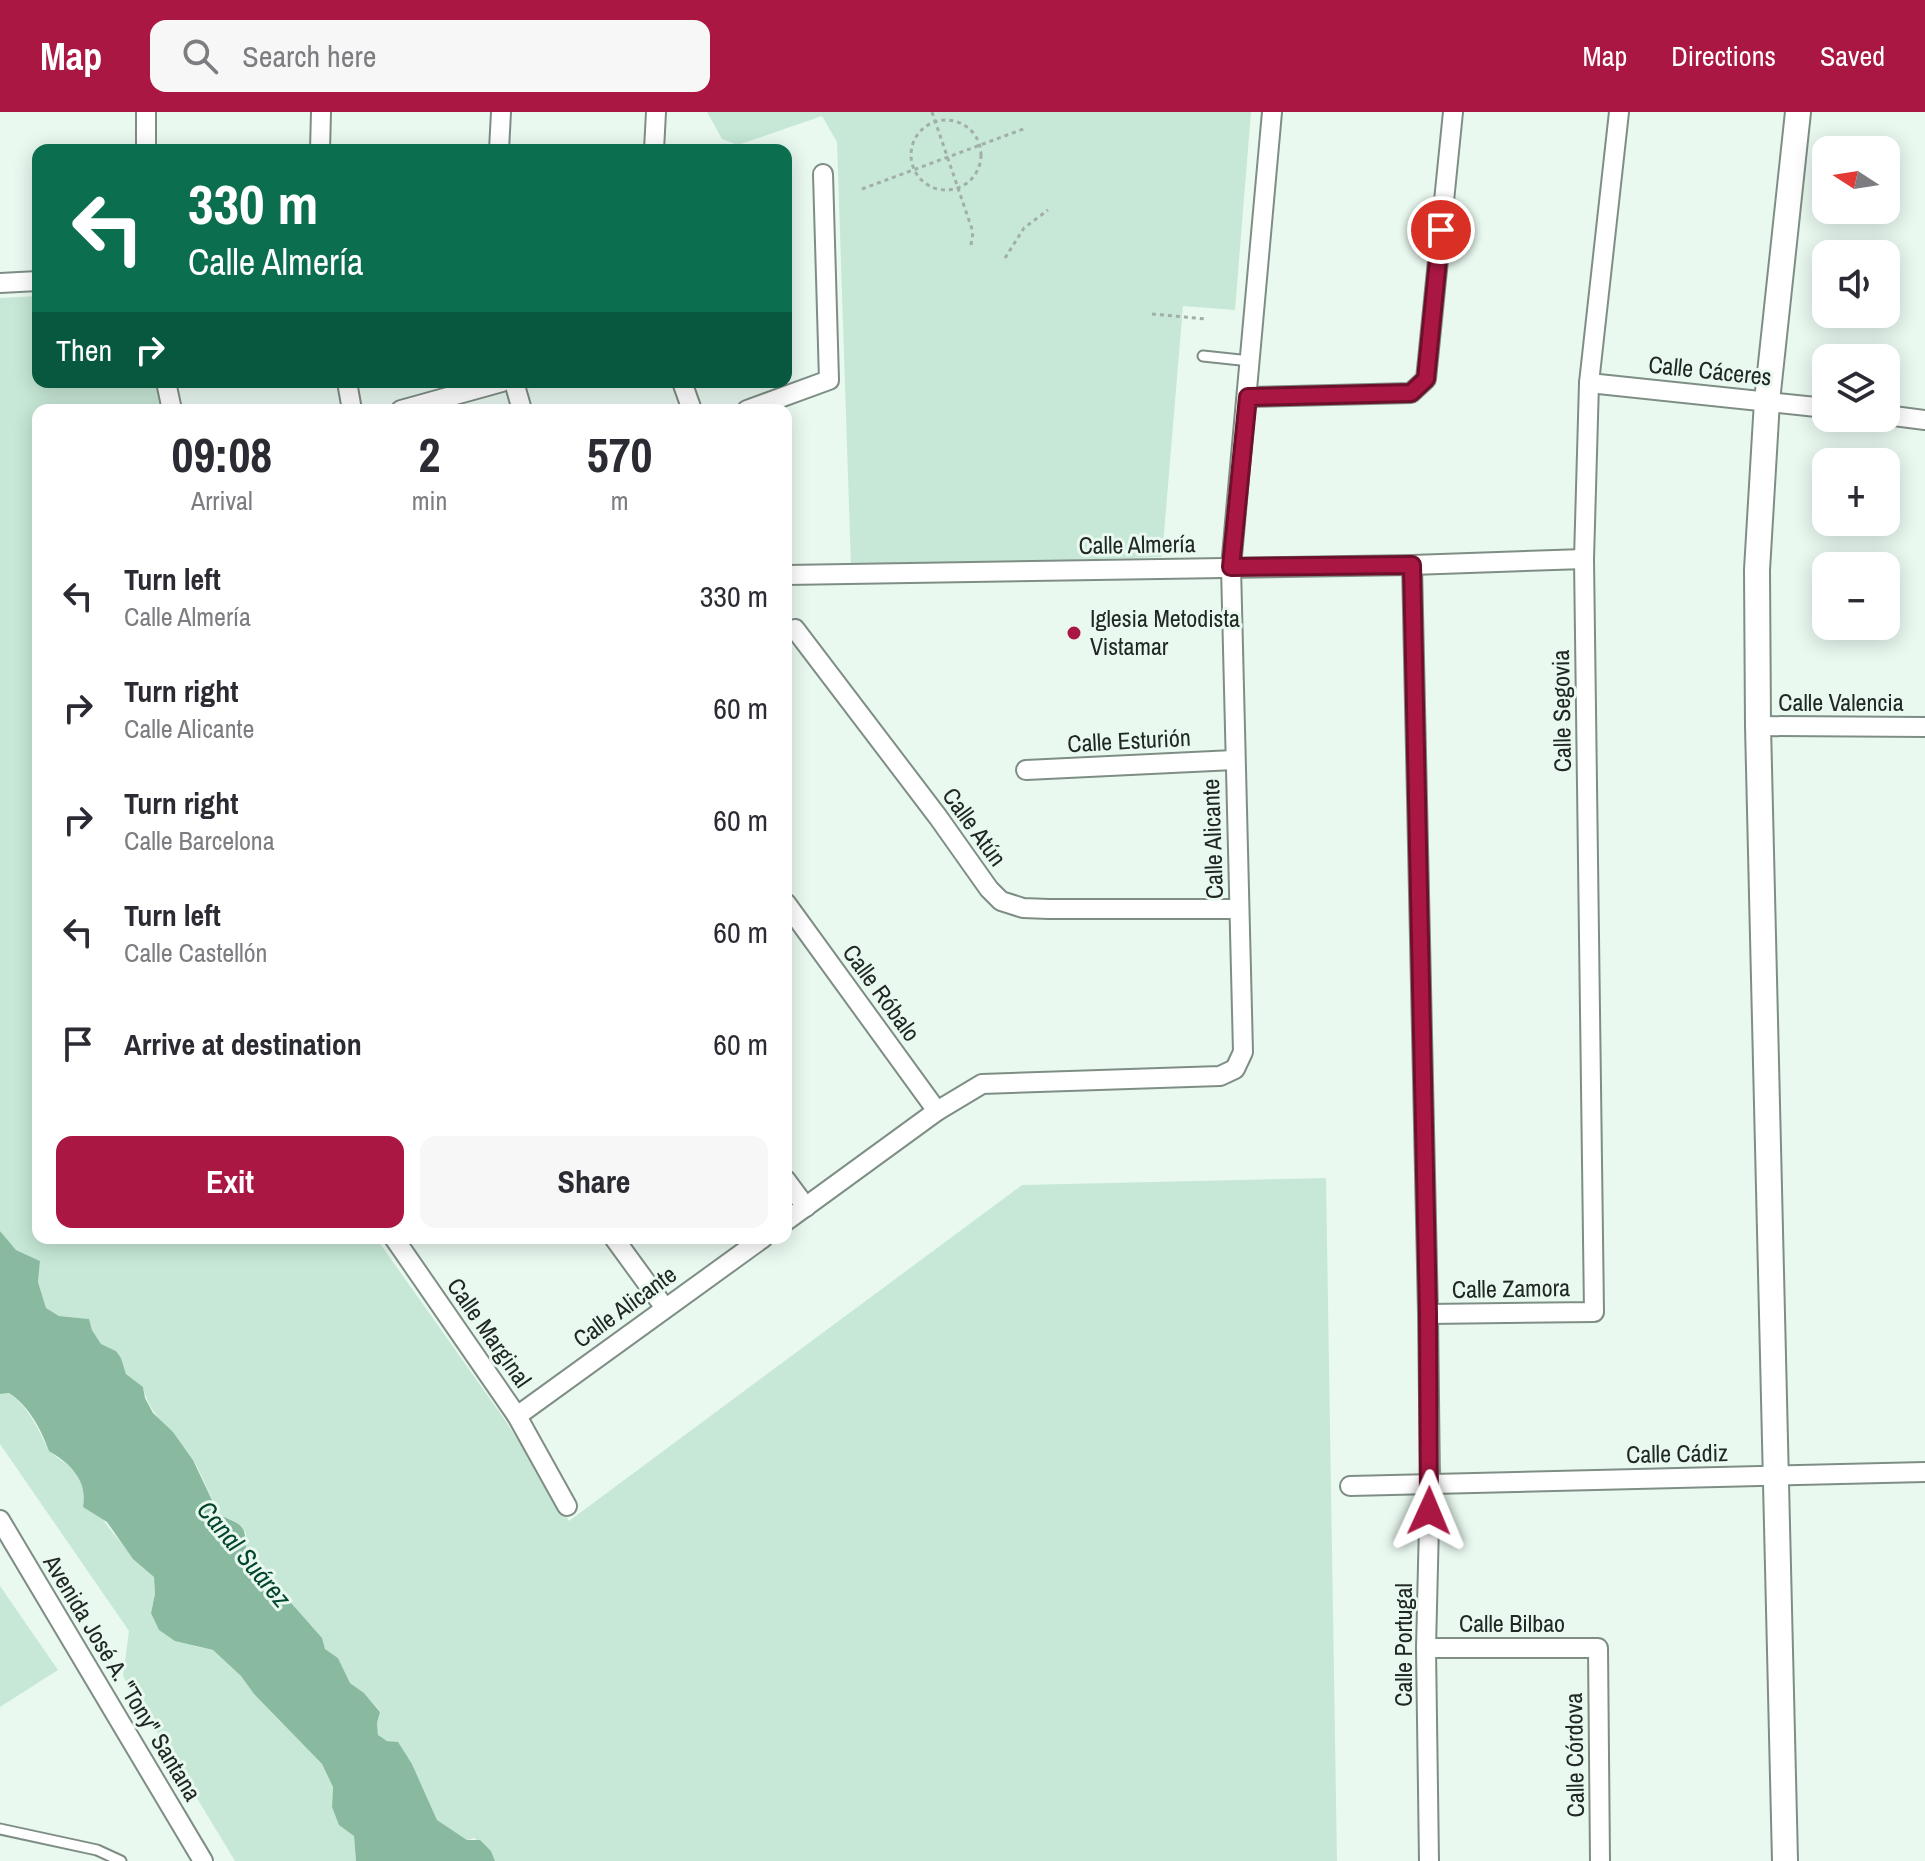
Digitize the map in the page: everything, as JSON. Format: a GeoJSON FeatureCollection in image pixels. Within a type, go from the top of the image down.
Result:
{"type":"FeatureCollection","features":[{"type":"Feature","properties":{"kind":"street"},"geometry":{"type":"LineString","coordinates":[[146,112],[146,144]]}},
{"type":"Feature","properties":{"kind":"street"},"geometry":{"type":"LineString","coordinates":[[320,144],[321,112]]}},
{"type":"Feature","properties":{"kind":"street"},"geometry":{"type":"LineString","coordinates":[[499,144],[501,112]]}},
{"type":"Feature","properties":{"kind":"street"},"geometry":{"type":"LineString","coordinates":[[654,144],[656,112]]}},
{"type":"Feature","properties":{"kind":"street","name":"Calle Alicante"},"geometry":{"type":"LineString","coordinates":[[792,1217],[937,1111],[982,1084],[1220,1076],[1235,1069],[1243,1052],[1231,567],[1272,112]]}},
{"type":"Feature","properties":{"kind":"street"},"geometry":{"type":"LineString","coordinates":[[1248,397],[1411,393],[1424,381],[1453,112]]}},
{"type":"Feature","properties":{"kind":"street","name":"Calle Segovia"},"geometry":{"type":"LineString","coordinates":[[1594,1312],[1584,559],[1589,383],[1619,112]]}},
{"type":"Feature","properties":{"kind":"street"},"geometry":{"type":"LineString","coordinates":[[1785,1861],[1774,1476],[1757,570],[1767,401],[1798,112]]}},
{"type":"Feature","properties":{"kind":"street"},"geometry":{"type":"LineString","coordinates":[[763,404],[829,380],[823,174]]}},
{"type":"Feature","properties":{"kind":"street"},"geometry":{"type":"LineString","coordinates":[[0,283],[32,281]]}},
{"type":"Feature","properties":{"kind":"street","name":"Calle Cáceres"},"geometry":{"type":"LineString","coordinates":[[1589,383],[1812,406]]}},
{"type":"Feature","properties":{"kind":"street"},"geometry":{"type":"LineString","coordinates":[[423,404],[480,388]]}},
{"type":"Feature","properties":{"kind":"street"},"geometry":{"type":"LineString","coordinates":[[1900,417],[1925,420]]}},
{"type":"Feature","properties":{"kind":"street","name":"Calle Almería"},"geometry":{"type":"LineString","coordinates":[[792,575],[1412,565],[1584,559]]}},
{"type":"Feature","properties":{"kind":"street","name":"Calle Portugal"},"geometry":{"type":"LineString","coordinates":[[1412,565],[1428,1314],[1430,1483],[1426,1648],[1429,1861]]}},
{"type":"Feature","properties":{"kind":"street","name":"Calle Atún"},"geometry":{"type":"LineString","coordinates":[[795,629],[1001,901],[1023,908],[1049,909],[1239,909]]}},
{"type":"Feature","properties":{"kind":"street","name":"Calle Valencia"},"geometry":{"type":"LineString","coordinates":[[1758,726],[1925,727]]}},
{"type":"Feature","properties":{"kind":"street","name":"Calle Esturión"},"geometry":{"type":"LineString","coordinates":[[1026,770],[1234,760]]}},
{"type":"Feature","properties":{"kind":"street","name":"Calle Róbalo"},"geometry":{"type":"LineString","coordinates":[[792,911],[937,1111]]}},
{"type":"Feature","properties":{"kind":"street"},"geometry":{"type":"LineString","coordinates":[[792,1188],[806,1207]]}},
{"type":"Feature","properties":{"kind":"street","name":"Calle Marginal"},"geometry":{"type":"LineString","coordinates":[[398,1244],[517,1416],[567,1506]]}},
{"type":"Feature","properties":{"kind":"street"},"geometry":{"type":"LineString","coordinates":[[618,1244],[665,1308]]}},
{"type":"Feature","properties":{"kind":"street","name":"Calle Alicante"},"geometry":{"type":"LineString","coordinates":[[517,1416],[755,1244]]}},
{"type":"Feature","properties":{"kind":"street","name":"Calle Zamora"},"geometry":{"type":"LineString","coordinates":[[1428,1314],[1594,1312]]}},
{"type":"Feature","properties":{"kind":"street","name":"Calle Cádiz"},"geometry":{"type":"LineString","coordinates":[[1350,1486],[1925,1472]]}},
{"type":"Feature","properties":{"kind":"street","name":"Avenida José A. \"Tony\" Santana"},"geometry":{"type":"LineString","coordinates":[[0,1520],[203,1861]]}},
{"type":"Feature","properties":{"kind":"street","name":"Calle Bilbao"},"geometry":{"type":"LineString","coordinates":[[1426,1648],[1598,1648]]}},
{"type":"Feature","properties":{"kind":"street","name":"Calle Córdova"},"geometry":{"type":"LineString","coordinates":[[1598,1648],[1600,1861]]}},
{"type":"Feature","properties":{"kind":"lane"},"geometry":{"type":"LineString","coordinates":[[1203,356],[1250,361]]}},
{"type":"Feature","properties":{"kind":"lane"},"geometry":{"type":"LineString","coordinates":[[0,1829],[97,1850],[121,1861]]}},
{"type":"Feature","properties":{"kind":"path"},"geometry":{"type":"LineString","coordinates":[[932,112],[973,232],[971,245]]}},
{"type":"Feature","properties":{"kind":"path"},"geometry":{"type":"LineString","coordinates":[[935,122],[962,124],[970,129],[980,145],[980,166],[975,176],[958,189],[948,191],[927,186],[914,170],[911,160],[914,141],[926,126],[935,122]]}},
{"type":"Feature","properties":{"kind":"path"},"geometry":{"type":"LineString","coordinates":[[862,189],[1026,128]]}},
{"type":"Feature","properties":{"kind":"path"},"geometry":{"type":"LineString","coordinates":[[1005,258],[1024,228],[1048,210]]}},
{"type":"Feature","properties":{"kind":"path"},"geometry":{"type":"LineString","coordinates":[[1152,314],[1206,319]]}},
{"type":"Feature","properties":{"kind":"shaded area"},"geometry":{"type":"Polygon","coordinates":[[[707,112],[1251,112],[1235,310],[1183,306],[1162,557],[851,567],[837,142],[822,116],[741,144],[722,139],[707,112]]]}},
{"type":"Feature","properties":{"kind":"shaded area"},"geometry":{"type":"Polygon","coordinates":[[[32,296],[32,388],[159,388],[163,404],[32,404],[32,1244],[380,1244],[505,1420],[569,1521],[1022,1185],[1326,1178],[1337,1861],[495,1861],[491,1851],[474,1838],[467,1840],[437,1820],[412,1764],[393,1742],[378,1735],[380,1711],[350,1683],[338,1658],[325,1649],[246,1552],[246,1533],[234,1521],[219,1515],[192,1458],[157,1416],[143,1387],[126,1374],[116,1351],[101,1344],[89,1319],[59,1316],[46,1308],[38,1282],[40,1261],[16,1250],[0,1231],[0,298],[32,296]]]}},
{"type":"Feature","properties":{"kind":"shaded area"},"geometry":{"type":"Polygon","coordinates":[[[9,1393],[27,1411],[50,1451],[77,1475],[86,1495],[108,1527],[154,1577],[155,1594],[151,1613],[194,1646],[213,1650],[322,1764],[333,1787],[332,1807],[354,1836],[356,1861],[235,1861],[123,1676],[129,1631],[0,1444],[0,1394],[9,1393]]]}},
{"type":"Feature","properties":{"kind":"shaded area"},"geometry":{"type":"Polygon","coordinates":[[[0,1586],[58,1670],[0,1707],[0,1586]]]}},
{"type":"Feature","properties":{"kind":"water","name":"Canal Suárez"},"geometry":{"type":"Polygon","coordinates":[[[0,1231],[16,1250],[40,1261],[38,1282],[46,1308],[59,1316],[89,1319],[101,1344],[116,1351],[126,1374],[143,1387],[153,1413],[173,1432],[193,1460],[219,1515],[242,1528],[246,1552],[322,1638],[325,1649],[338,1658],[350,1683],[364,1693],[380,1712],[378,1735],[387,1741],[398,1742],[412,1764],[437,1820],[467,1840],[480,1840],[491,1851],[495,1861],[356,1861],[354,1836],[339,1825],[332,1807],[333,1787],[322,1764],[213,1650],[175,1641],[159,1630],[151,1613],[155,1594],[154,1577],[133,1559],[107,1522],[83,1507],[83,1489],[76,1474],[49,1451],[28,1411],[9,1393],[0,1394],[0,1231]]]}},
{"type":"Feature","properties":{"kind":"place","name":"Iglesia Metodista Vistamar"},"geometry":{"type":"Point","coordinates":[1074,633]}},
{"type":"Feature","properties":{"kind":"route"},"geometry":{"type":"LineString","coordinates":[[1429,1511],[1428,1314],[1412,565],[1231,567],[1248,397],[1411,393],[1426,379],[1441,230]]}}]}
